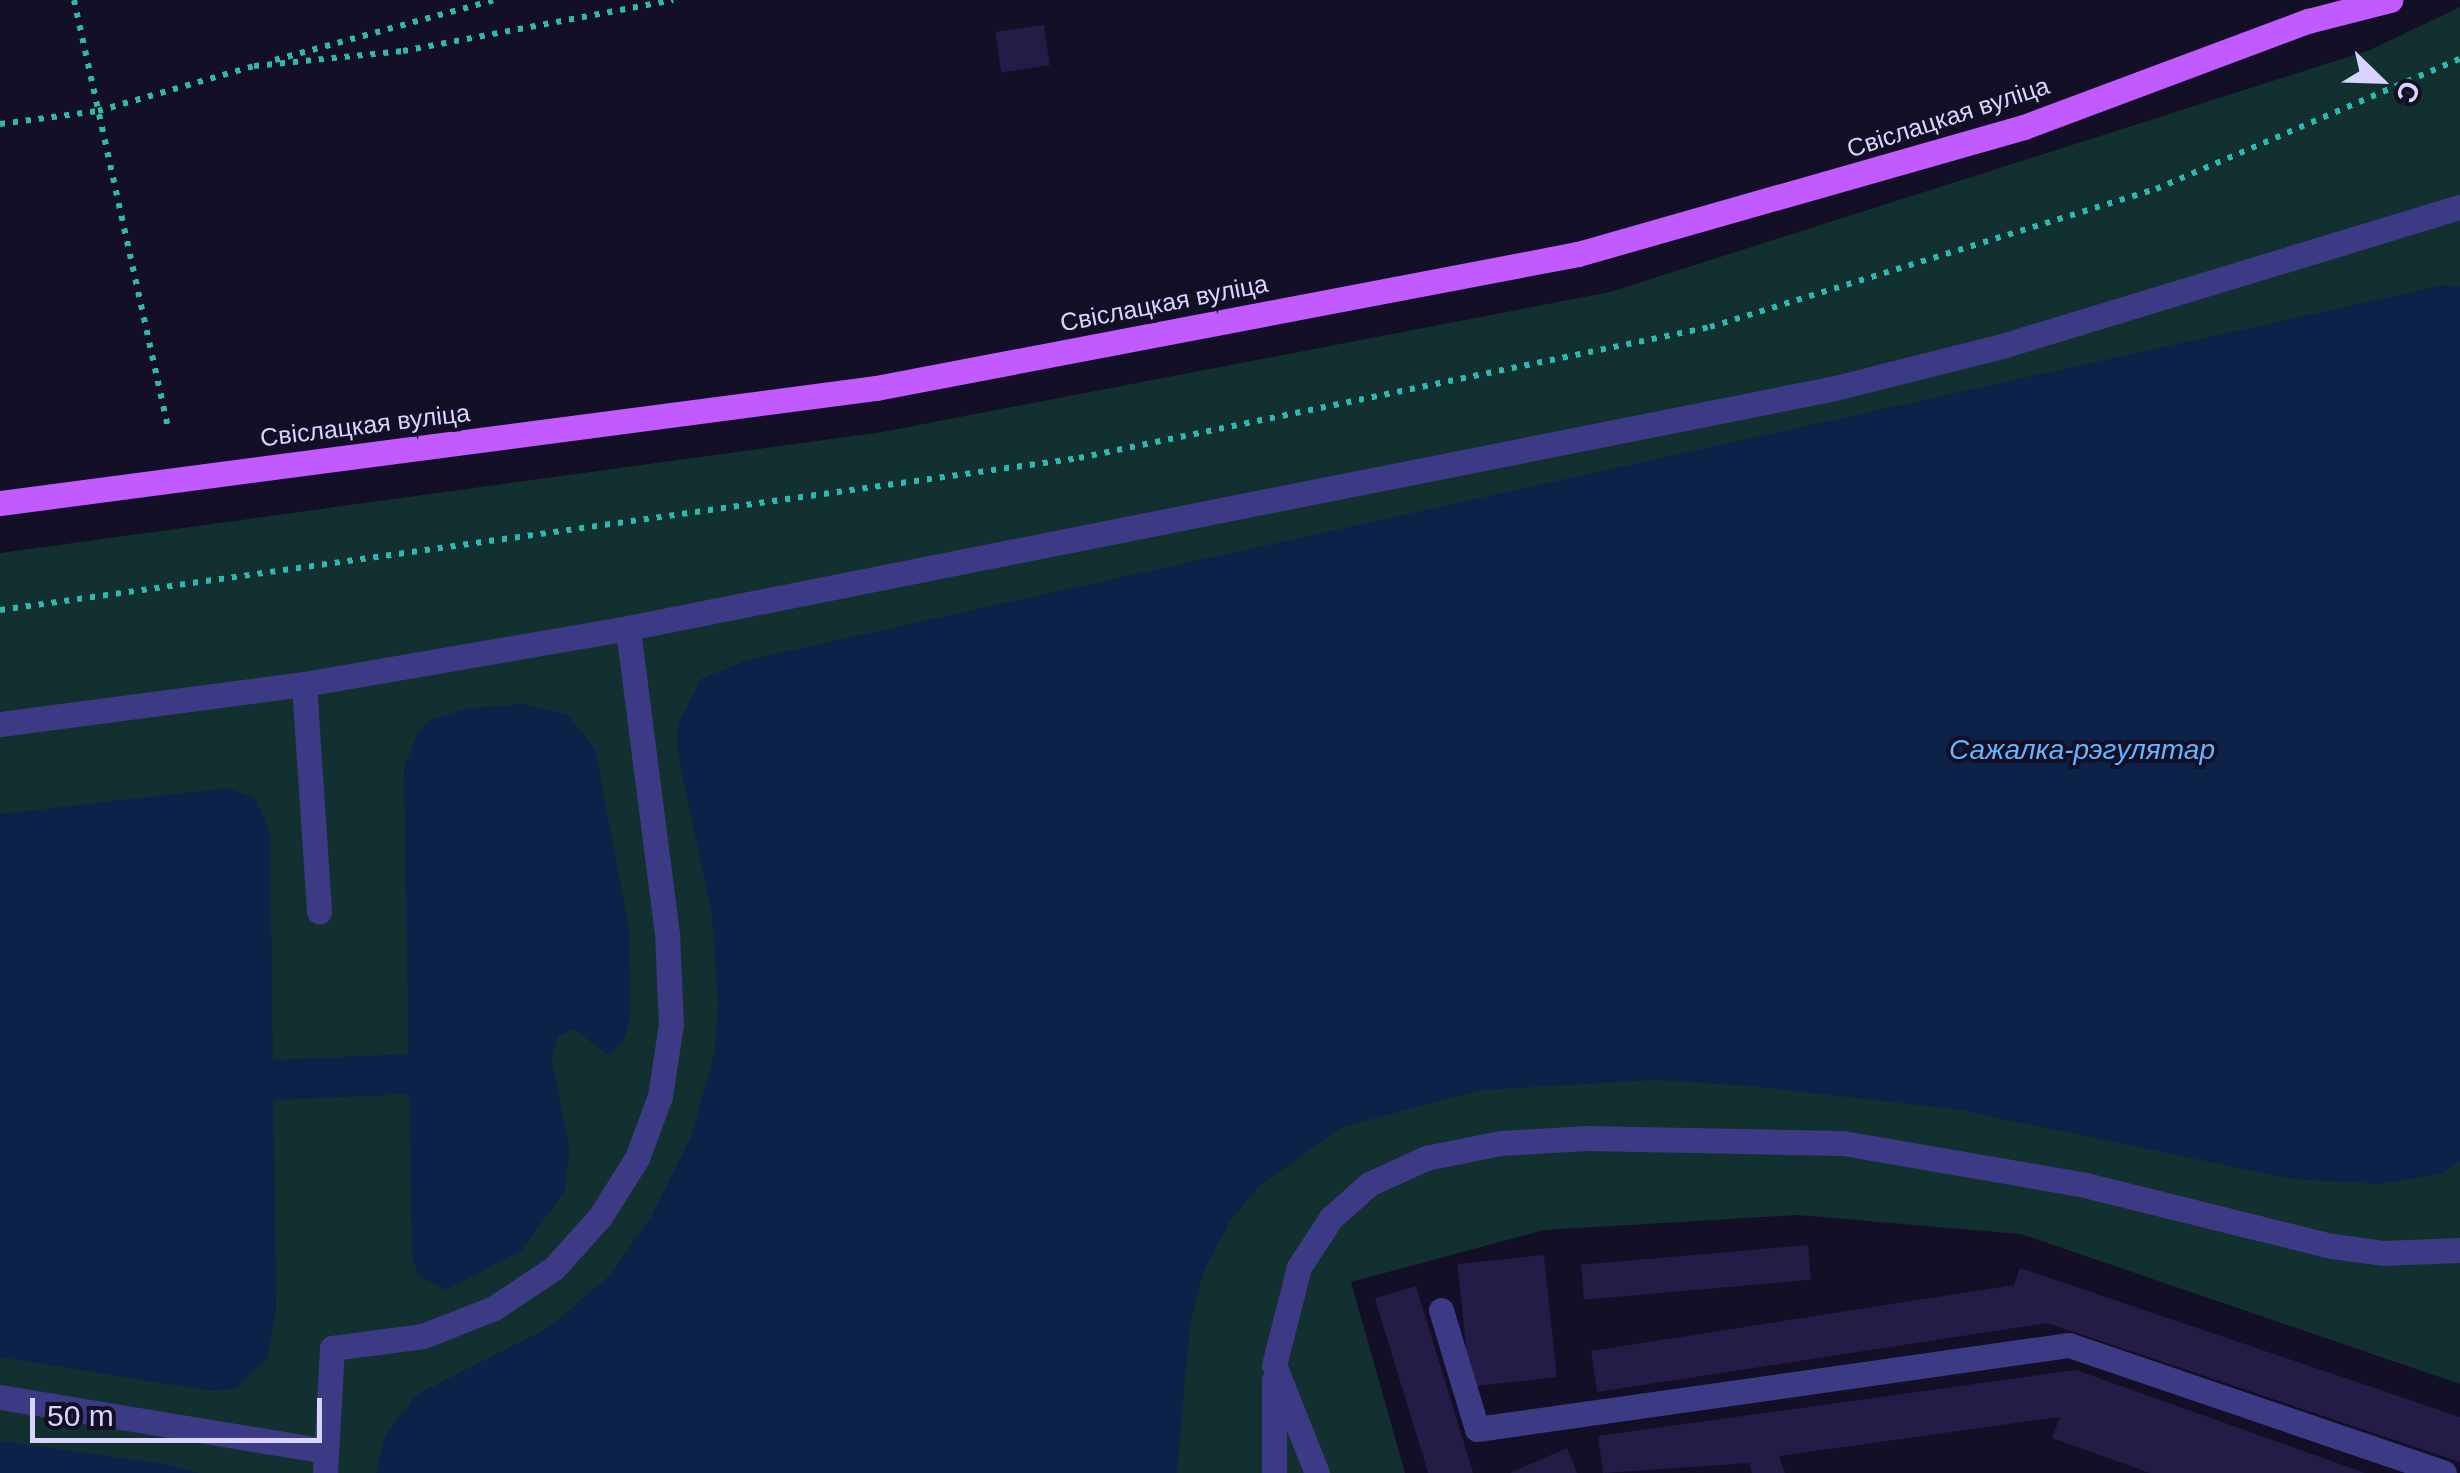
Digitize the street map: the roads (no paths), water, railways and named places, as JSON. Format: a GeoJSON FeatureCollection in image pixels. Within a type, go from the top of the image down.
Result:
{"type":"FeatureCollection","features":[{"type":"Feature","properties":{"kind":"main road","name":"Свіслацкая вуліца"},"geometry":{"type":"LineString","coordinates":[[2308,21],[2338,0]]}},
{"type":"Feature","properties":{"kind":"main road","name":"Свіслацкая вуліца"},"geometry":{"type":"LineString","coordinates":[[0,503],[876,388],[1578,254],[2024,127],[2308,21],[2390,0]]}},
{"type":"Feature","properties":{"kind":"lane"},"geometry":{"type":"LineString","coordinates":[[0,724],[304,684],[628,628],[1914,371],[2460,208]]}},
{"type":"Feature","properties":{"kind":"lane"},"geometry":{"type":"LineString","coordinates":[[0,1397],[325,1462],[332,1348],[423,1336],[494,1308],[554,1268],[600,1218],[636,1158],[660,1096],[671,1024],[667,934],[628,628]]}},
{"type":"Feature","properties":{"kind":"lane"},"geometry":{"type":"LineString","coordinates":[[304,684],[319,912]]}},
{"type":"Feature","properties":{"kind":"lane"},"geometry":{"type":"LineString","coordinates":[[1274,1473],[1274,1365],[1299,1267],[1331,1218],[1369,1184],[1426,1158],[1501,1144],[1586,1138],[1843,1143],[2086,1185],[2332,1246],[2383,1252],[2460,1250]]}},
{"type":"Feature","properties":{"kind":"lane"},"geometry":{"type":"LineString","coordinates":[[1441,1310],[1477,1429],[2068,1345],[2444,1473]]}},
{"type":"Feature","properties":{"kind":"lane"},"geometry":{"type":"LineString","coordinates":[[1274,1365],[1317,1473]]}},
{"type":"Feature","properties":{"kind":"water","name":"Сажалка-рэгулятар"},"geometry":{"type":"Polygon","coordinates":[[[2444,285],[2460,287],[2460,1161],[2441,1174],[2380,1184],[2291,1179],[1960,1110],[1753,1086],[1654,1080],[1481,1090],[1342,1127],[1259,1186],[1229,1223],[1204,1270],[1190,1324],[1177,1473],[376,1473],[385,1436],[416,1395],[548,1328],[608,1277],[651,1217],[691,1137],[715,1051],[718,1005],[712,915],[677,750],[678,724],[701,679],[747,660],[2444,285]]]}},
{"type":"Feature","properties":{"kind":"water"},"geometry":{"type":"Polygon","coordinates":[[[522,704],[567,714],[595,749],[629,928],[631,1012],[625,1037],[609,1056],[574,1029],[558,1036],[552,1059],[570,1154],[564,1192],[522,1250],[446,1290],[418,1275],[412,1253],[404,768],[418,732],[432,719],[470,708],[522,704]]]}},
{"type":"Feature","properties":{"kind":"water"},"geometry":{"type":"Polygon","coordinates":[[[228,788],[256,799],[270,834],[276,1310],[268,1357],[236,1388],[211,1391],[0,1357],[0,814],[228,788]]]}},
{"type":"Feature","properties":{"kind":"water"},"geometry":{"type":"Polygon","coordinates":[[[0,1441],[165,1464],[201,1473],[0,1473],[0,1441]]]}},
{"type":"Feature","properties":{"kind":"waterway"},"geometry":{"type":"LineString","coordinates":[[272,1080],[411,1074]]}}]}
